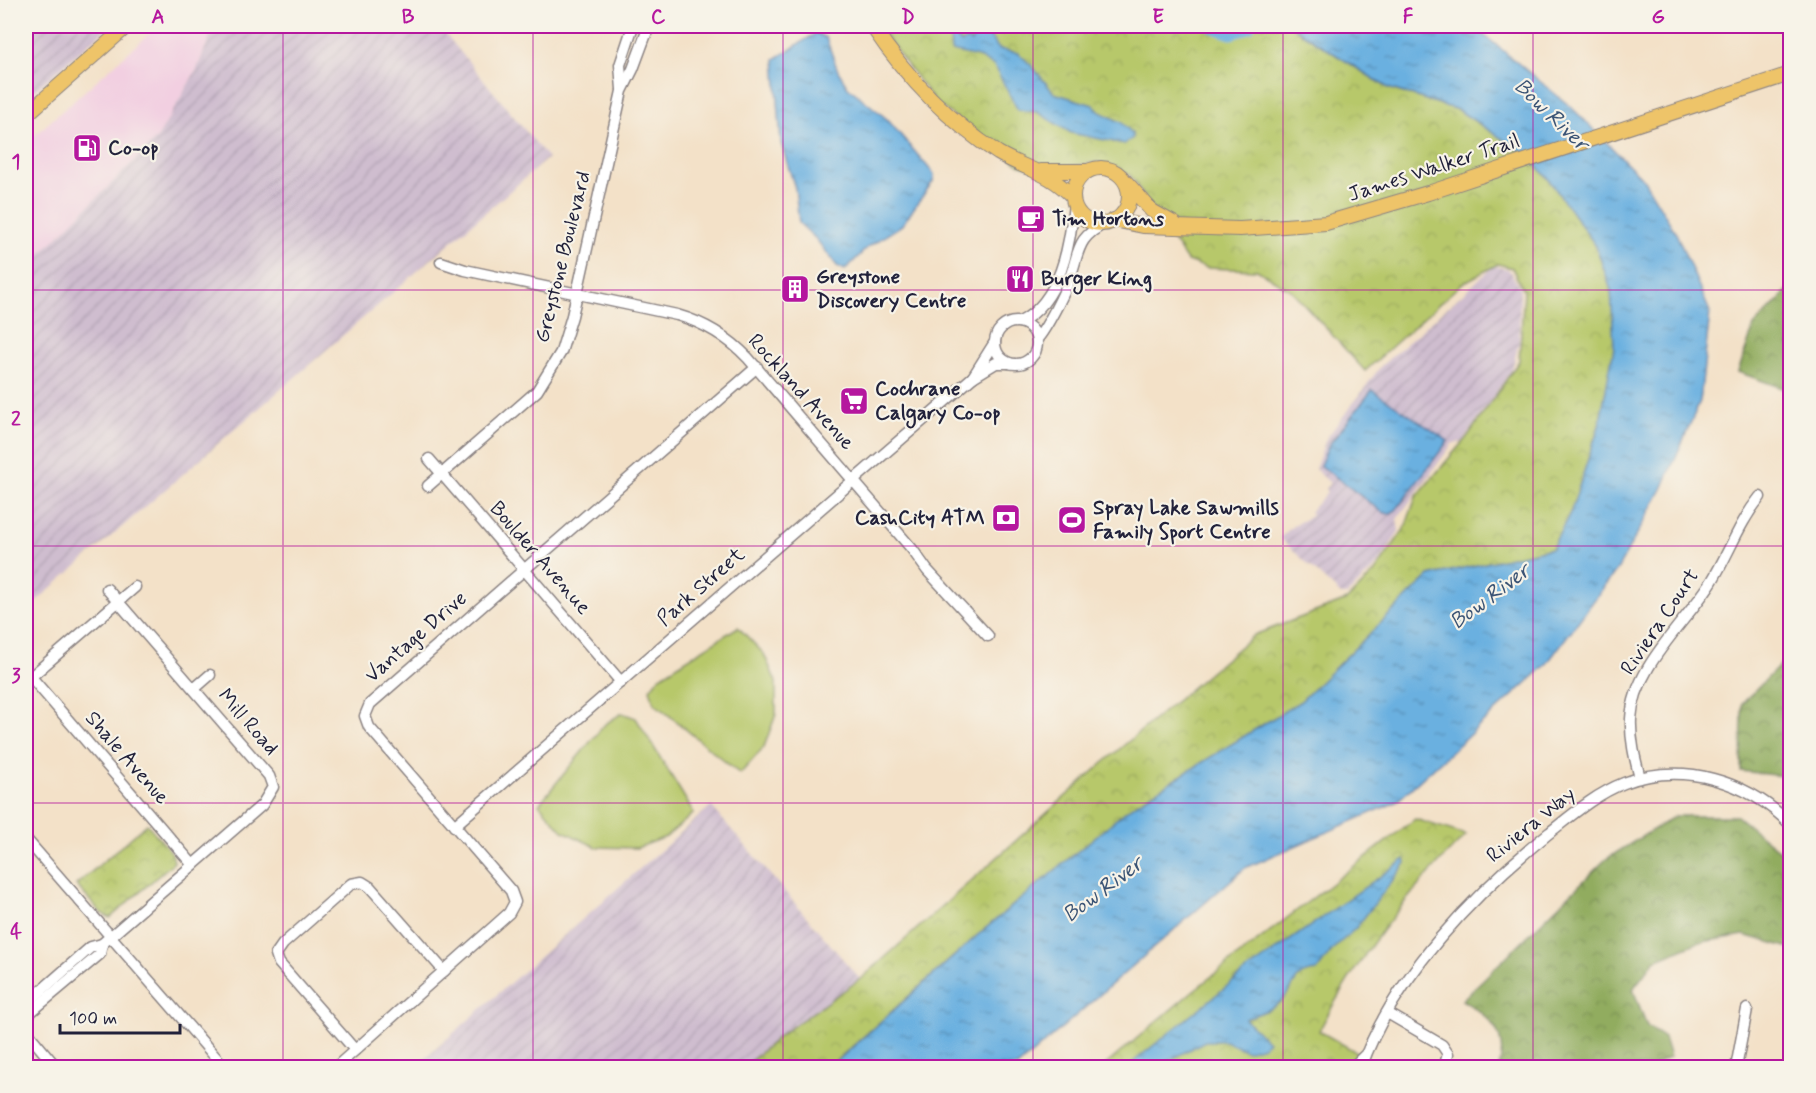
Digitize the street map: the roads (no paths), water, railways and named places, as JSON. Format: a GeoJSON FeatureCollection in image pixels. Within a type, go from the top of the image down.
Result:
{"type":"FeatureCollection","features":[{"type":"Feature","properties":{"kind":"main road"},"geometry":{"type":"LineString","coordinates":[[26,115],[127,26]]}},
{"type":"Feature","properties":{"kind":"main road"},"geometry":{"type":"LineString","coordinates":[[873,26],[918,84],[962,125],[999,153],[1041,171],[1060,184],[1088,221],[1110,222],[1127,206],[1129,189],[1119,174],[1104,168],[1088,171],[1041,171]]}},
{"type":"Feature","properties":{"kind":"main road","name":"James Walker Trail"},"geometry":{"type":"LineString","coordinates":[[1110,222],[1143,226],[1261,229],[1317,224],[1358,216],[1791,74]]}},
{"type":"Feature","properties":{"kind":"main road"},"geometry":{"type":"LineString","coordinates":[[1073,200],[1076,183],[1088,171]]}},
{"type":"Feature","properties":{"kind":"main road","name":"James Walker Trail"},"geometry":{"type":"LineString","coordinates":[[1125,180],[1159,216],[1185,226]]}},
{"type":"Feature","properties":{"kind":"street","name":"Greystone Boulevard"},"geometry":{"type":"LineString","coordinates":[[622,91],[620,65],[633,26]]}},
{"type":"Feature","properties":{"kind":"street","name":"Greystone Boulevard"},"geometry":{"type":"LineString","coordinates":[[428,486],[526,401],[544,382],[564,345],[622,91],[649,26]]}},
{"type":"Feature","properties":{"kind":"street"},"geometry":{"type":"LineString","coordinates":[[1073,200],[1067,244],[1056,281],[1042,307],[1020,322],[1004,326],[999,331],[995,342],[999,354],[1010,363],[1023,363],[1036,350],[1037,339],[1067,285],[1082,241],[1090,232],[1110,222]]}},
{"type":"Feature","properties":{"kind":"street","name":"Rockland Avenue"},"geometry":{"type":"LineString","coordinates":[[441,262],[456,268],[696,321],[732,342],[757,367],[855,481],[916,553],[927,570],[988,636]]}},
{"type":"Feature","properties":{"kind":"street"},"geometry":{"type":"LineString","coordinates":[[1020,322],[1031,328],[1037,339]]}},
{"type":"Feature","properties":{"kind":"street","name":"Park Street"},"geometry":{"type":"LineString","coordinates":[[974,377],[995,342]]}},
{"type":"Feature","properties":{"kind":"street","name":"Park Street"},"geometry":{"type":"LineString","coordinates":[[454,826],[974,377],[996,363],[1010,363]]}},
{"type":"Feature","properties":{"kind":"street","name":"Vantage Drive"},"geometry":{"type":"LineString","coordinates":[[335,1068],[510,913],[515,902],[511,891],[369,727],[366,710],[375,698],[757,367]]}},
{"type":"Feature","properties":{"kind":"street","name":"Boulder Avenue"},"geometry":{"type":"LineString","coordinates":[[429,459],[621,682]]}},
{"type":"Feature","properties":{"kind":"street","name":"Riviera Court"},"geometry":{"type":"LineString","coordinates":[[1640,778],[1631,726],[1634,702],[1641,683],[1709,585],[1744,516],[1760,497]]}},
{"type":"Feature","properties":{"kind":"street"},"geometry":{"type":"LineString","coordinates":[[28,680],[135,587]]}},
{"type":"Feature","properties":{"kind":"street","name":"Mill Road"},"geometry":{"type":"LineString","coordinates":[[26,1004],[91,947],[106,940],[262,805],[273,787],[269,776],[107,589]]}},
{"type":"Feature","properties":{"kind":"street"},"geometry":{"type":"LineString","coordinates":[[194,689],[210,675]]}},
{"type":"Feature","properties":{"kind":"street","name":"Shale Avenue"},"geometry":{"type":"LineString","coordinates":[[28,680],[193,865]]}},
{"type":"Feature","properties":{"kind":"street","name":"Riviera Way"},"geometry":{"type":"LineString","coordinates":[[1361,1068],[1365,1055],[1389,1014],[1427,956],[1478,896],[1522,855],[1593,799],[1640,778],[1665,774],[1692,775],[1731,784],[1763,801],[1791,824]]}},
{"type":"Feature","properties":{"kind":"street"},"geometry":{"type":"LineString","coordinates":[[26,839],[106,940],[225,1068]]}},
{"type":"Feature","properties":{"kind":"street"},"geometry":{"type":"LineString","coordinates":[[355,1050],[279,963],[276,954],[283,944],[351,885],[362,882],[370,887],[444,971]]}},
{"type":"Feature","properties":{"kind":"street","name":"Mill Road"},"geometry":{"type":"LineString","coordinates":[[26,1016],[100,954],[106,940]]}},
{"type":"Feature","properties":{"kind":"street"},"geometry":{"type":"LineString","coordinates":[[1736,1068],[1747,1009]]}},
{"type":"Feature","properties":{"kind":"street"},"geometry":{"type":"LineString","coordinates":[[1389,1014],[1442,1045],[1448,1054],[1444,1068]]}},
{"type":"Feature","properties":{"kind":"street"},"geometry":{"type":"LineString","coordinates":[[26,1031],[57,1068]]}},
{"type":"Feature","properties":{"kind":"street","name":"Riviera Way"},"geometry":{"type":"LineString","coordinates":[[1352,1068],[1365,1055]]}},
{"type":"Feature","properties":{"kind":"water","name":"Bow River"},"geometry":{"type":"Polygon","coordinates":[[[1291,26],[1473,26],[1571,107],[1644,180],[1676,233],[1710,312],[1700,401],[1662,489],[1618,568],[1545,666],[1396,802],[1245,868],[1017,1067],[829,1068],[980,933],[1132,806],[1301,701],[1429,576],[1552,548],[1571,511],[1599,426],[1614,347],[1611,290],[1596,246],[1547,177],[1524,153],[1458,110],[1388,88],[1291,26]]]}},
{"type":"Feature","properties":{"kind":"water"},"geometry":{"type":"Polygon","coordinates":[[[816,33],[826,38],[838,71],[848,87],[887,119],[934,174],[934,180],[902,225],[868,247],[845,270],[837,266],[816,239],[799,223],[795,188],[781,143],[775,59],[816,33]]]}},
{"type":"Feature","properties":{"kind":"water"},"geometry":{"type":"Polygon","coordinates":[[[950,33],[962,43],[966,40],[971,42],[978,34],[989,36],[999,49],[1018,53],[1054,93],[1093,105],[1100,112],[1121,122],[1132,133],[1133,138],[1124,144],[1071,133],[1037,112],[1018,110],[994,66],[978,57],[951,51],[950,33]]]}},
{"type":"Feature","properties":{"kind":"water"},"geometry":{"type":"Polygon","coordinates":[[[1372,390],[1448,441],[1396,510],[1389,514],[1382,512],[1320,465],[1329,445],[1372,390]]]}},
{"type":"Feature","properties":{"kind":"water"},"geometry":{"type":"Polygon","coordinates":[[[1405,859],[1406,863],[1356,928],[1332,950],[1317,971],[1299,977],[1275,1006],[1245,1019],[1268,1041],[1263,1046],[1247,1051],[1225,1041],[1205,1041],[1157,1067],[1127,1067],[1242,974],[1405,859]]]}},
{"type":"Feature","properties":{"kind":"waterway"},"geometry":{"type":"LineString","coordinates":[[950,26],[950,33]]}},
{"type":"Feature","properties":{"kind":"waterway"},"geometry":{"type":"LineString","coordinates":[[1214,26],[1231,32],[1248,26]]}},
{"type":"Feature","properties":{"kind":"place","name":"Co-op"},"geometry":{"type":"Point","coordinates":[87,148]}},
{"type":"Feature","properties":{"kind":"place","name":"Tim Hortons"},"geometry":{"type":"Point","coordinates":[1031,219]}},
{"type":"Feature","properties":{"kind":"place","name":"Burger King"},"geometry":{"type":"Point","coordinates":[1020,279]}},
{"type":"Feature","properties":{"kind":"place","name":"Greystone Discovery Centre"},"geometry":{"type":"Point","coordinates":[795,289]}},
{"type":"Feature","properties":{"kind":"place","name":"Cochrane Calgary Co-op"},"geometry":{"type":"Point","coordinates":[854,401]}},
{"type":"Feature","properties":{"kind":"place","name":"CashCity ATM"},"geometry":{"type":"Point","coordinates":[1006,518]}},
{"type":"Feature","properties":{"kind":"place","name":"Spray Lake Sawmills Family Sport Centre"},"geometry":{"type":"Point","coordinates":[1072,520]}}]}
